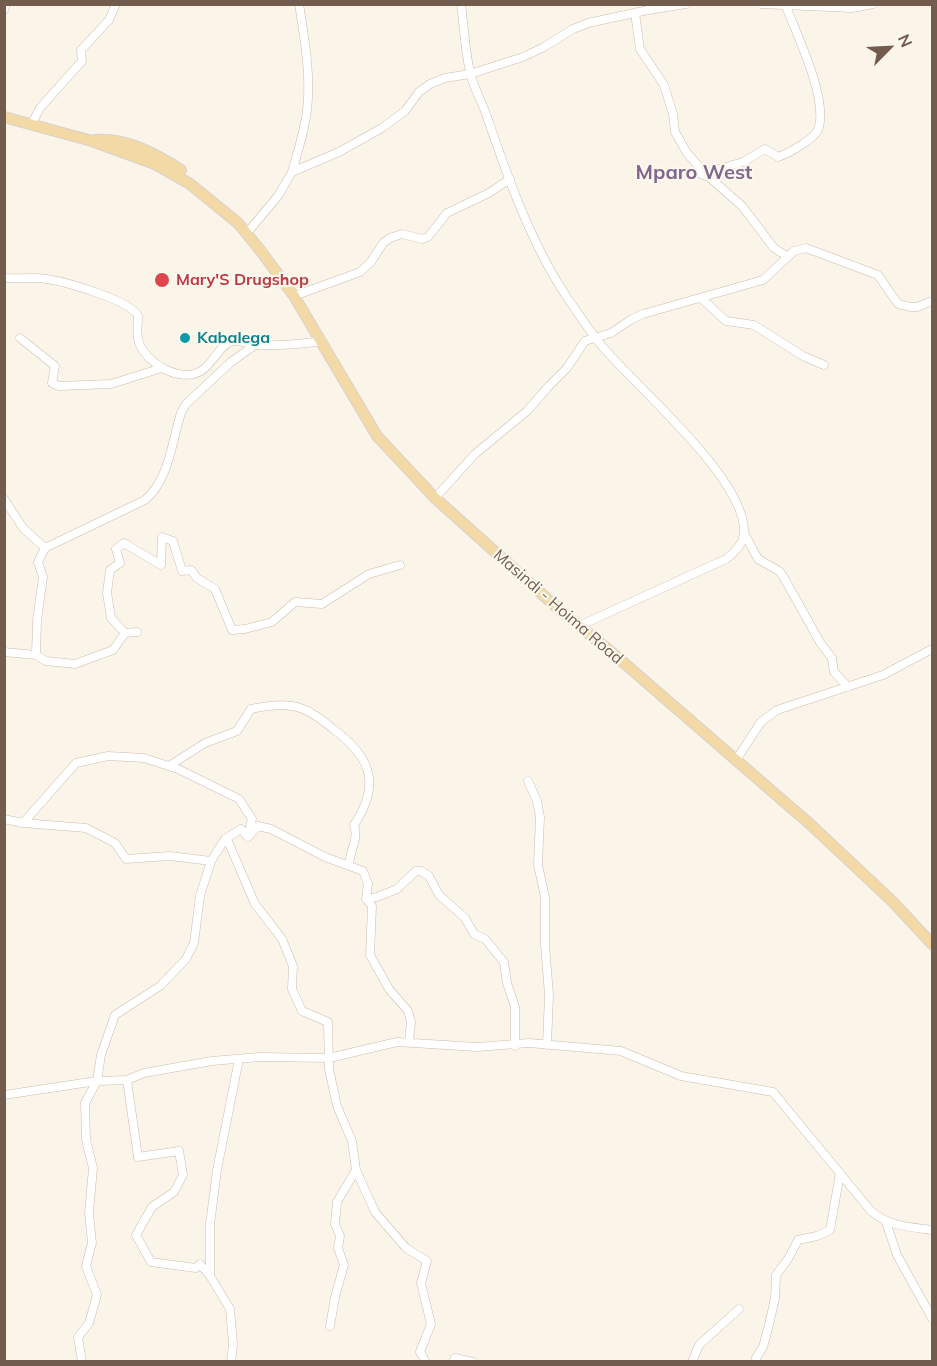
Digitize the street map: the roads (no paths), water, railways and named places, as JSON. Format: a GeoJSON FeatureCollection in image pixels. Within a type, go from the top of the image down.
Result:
{"type":"FeatureCollection","features":[{"type":"Feature","properties":{"kind":"main road","name":"Masindi - Hoima Road"},"geometry":{"type":"LineString","coordinates":[[4,117],[92,141],[167,170],[190,184],[237,223],[294,296],[377,436],[435,498],[579,626],[811,825],[893,902],[933,944]]}},
{"type":"Feature","properties":{"kind":"street"},"geometry":{"type":"LineString","coordinates":[[4,10],[6,4]]}},
{"type":"Feature","properties":{"kind":"street"},"geometry":{"type":"LineString","coordinates":[[31,124],[40,108],[82,61],[81,50],[108,20],[116,6],[114,4]]}},
{"type":"Feature","properties":{"kind":"street"},"geometry":{"type":"LineString","coordinates":[[247,233],[278,196],[292,172],[304,131],[308,102],[307,62],[299,4]]}},
{"type":"Feature","properties":{"kind":"street"},"geometry":{"type":"LineString","coordinates":[[461,4],[470,74],[539,249],[560,286],[596,338],[708,459],[733,499],[742,519],[744,533],[758,559],[775,568],[783,576],[821,644],[832,658],[834,672],[849,687]]}},
{"type":"Feature","properties":{"kind":"street"},"geometry":{"type":"LineString","coordinates":[[292,172],[339,152],[382,128],[405,111],[419,92],[430,84],[523,57],[580,26],[633,10],[686,4]]}},
{"type":"Feature","properties":{"kind":"street"},"geometry":{"type":"LineString","coordinates":[[761,4],[852,8],[873,4]]}},
{"type":"Feature","properties":{"kind":"street"},"geometry":{"type":"LineString","coordinates":[[701,174],[743,162],[765,149],[778,157],[815,135],[819,128],[819,96],[782,5]]}},
{"type":"Feature","properties":{"kind":"street"},"geometry":{"type":"LineString","coordinates":[[633,10],[640,49],[664,85],[673,114],[675,132],[687,153],[701,169],[701,174]]}},
{"type":"Feature","properties":{"kind":"street"},"geometry":{"type":"LineString","coordinates":[[701,174],[709,177],[742,206],[774,248],[788,257]]}},
{"type":"Feature","properties":{"kind":"street"},"geometry":{"type":"LineString","coordinates":[[294,296],[360,272],[371,262],[383,243],[390,238],[402,234],[422,239],[428,237],[452,208],[489,193],[510,179]]}},
{"type":"Feature","properties":{"kind":"street"},"geometry":{"type":"LineString","coordinates":[[435,498],[475,454],[527,411],[567,368],[585,341],[610,333],[643,314],[763,280],[794,251],[806,248],[878,275],[898,303],[911,308],[924,306],[933,301]]}},
{"type":"Feature","properties":{"kind":"street"},"geometry":{"type":"LineString","coordinates":[[4,278],[48,279],[82,287],[130,307],[138,316],[137,333],[145,354],[162,368],[178,373],[194,374],[202,371],[214,360],[226,343],[237,340],[255,345],[322,342]]}},
{"type":"Feature","properties":{"kind":"street"},"geometry":{"type":"LineString","coordinates":[[701,298],[726,321],[754,325],[803,356],[824,365]]}},
{"type":"Feature","properties":{"kind":"street"},"geometry":{"type":"LineString","coordinates":[[20,338],[55,366],[52,383],[59,386],[111,384],[162,368]]}},
{"type":"Feature","properties":{"kind":"street"},"geometry":{"type":"LineString","coordinates":[[36,655],[37,620],[43,577],[39,562],[45,548],[135,506],[153,494],[164,471],[186,404],[231,362],[255,345]]}},
{"type":"Feature","properties":{"kind":"street"},"geometry":{"type":"LineString","coordinates":[[4,499],[23,528],[45,548]]}},
{"type":"Feature","properties":{"kind":"street"},"geometry":{"type":"LineString","coordinates":[[579,626],[721,562],[738,549],[744,533]]}},
{"type":"Feature","properties":{"kind":"street"},"geometry":{"type":"LineString","coordinates":[[126,633],[111,618],[107,592],[110,570],[120,563],[116,549],[124,543],[161,565],[162,537],[173,541],[182,571],[190,570],[196,578],[215,588],[232,630],[245,629],[272,621],[295,602],[322,604],[369,574],[399,565]]}},
{"type":"Feature","properties":{"kind":"street"},"geometry":{"type":"LineString","coordinates":[[4,652],[36,655],[46,661],[75,664],[113,650],[126,633],[137,632]]}},
{"type":"Feature","properties":{"kind":"street"},"geometry":{"type":"LineString","coordinates":[[736,760],[768,715],[883,675],[933,649]]}},
{"type":"Feature","properties":{"kind":"street"},"geometry":{"type":"LineString","coordinates":[[169,766],[204,743],[237,730],[251,709],[271,705],[294,706],[318,717],[346,738],[362,756],[370,775],[368,798],[363,812],[354,825],[357,834],[350,853],[349,865]]}},
{"type":"Feature","properties":{"kind":"street"},"geometry":{"type":"LineString","coordinates":[[23,823],[76,764],[108,756],[144,758],[169,766],[239,799],[252,819],[248,837]]}},
{"type":"Feature","properties":{"kind":"street"},"geometry":{"type":"LineString","coordinates":[[528,781],[537,801],[540,817],[538,865],[545,897],[545,945],[549,995],[547,1045]]}},
{"type":"Feature","properties":{"kind":"street"},"geometry":{"type":"LineString","coordinates":[[4,819],[23,823],[86,828],[115,843],[126,859],[170,856],[210,861]]}},
{"type":"Feature","properties":{"kind":"street"},"geometry":{"type":"LineString","coordinates":[[248,837],[258,826],[271,829],[325,857],[358,868],[366,875],[368,884],[366,899],[372,906],[370,955],[389,989],[408,1011],[411,1023],[409,1042]]}},
{"type":"Feature","properties":{"kind":"street"},"geometry":{"type":"LineString","coordinates":[[82,1362],[78,1337],[89,1323],[97,1295],[86,1266],[92,1243],[89,1213],[93,1168],[86,1140],[85,1103],[97,1081],[101,1054],[115,1015],[160,986],[186,959],[194,943],[200,896],[210,861],[225,839],[241,829],[248,837]]}},
{"type":"Feature","properties":{"kind":"street"},"geometry":{"type":"LineString","coordinates":[[227,839],[255,904],[282,939],[293,966],[292,989],[302,1011],[328,1022],[329,1058],[337,1106],[352,1141],[356,1170],[375,1212],[406,1248],[427,1261],[421,1283],[431,1324],[420,1352],[426,1362]]}},
{"type":"Feature","properties":{"kind":"street"},"geometry":{"type":"LineString","coordinates":[[366,899],[397,889],[416,871],[429,876],[439,896],[465,918],[474,934],[486,939],[502,958],[515,1007],[515,1046]]}},
{"type":"Feature","properties":{"kind":"street"},"geometry":{"type":"LineString","coordinates":[[4,1095],[97,1081],[127,1080],[144,1073],[212,1061],[259,1057],[329,1058],[397,1042],[477,1047],[515,1046],[529,1043],[621,1051],[681,1076],[773,1092],[871,1211],[886,1222],[933,1230]]}},
{"type":"Feature","properties":{"kind":"street"},"geometry":{"type":"LineString","coordinates":[[210,1276],[210,1224],[217,1170],[239,1059]]}},
{"type":"Feature","properties":{"kind":"street"},"geometry":{"type":"LineString","coordinates":[[127,1080],[138,1156],[179,1151],[183,1176],[174,1192],[152,1207],[136,1235],[151,1262],[196,1268],[200,1264],[210,1276],[230,1309],[233,1344],[231,1362]]}},
{"type":"Feature","properties":{"kind":"street"},"geometry":{"type":"LineString","coordinates":[[330,1326],[344,1265],[338,1248],[340,1236],[335,1224],[337,1203],[356,1170]]}},
{"type":"Feature","properties":{"kind":"street"},"geometry":{"type":"LineString","coordinates":[[757,1362],[756,1358],[763,1347],[773,1307],[776,1275],[798,1240],[817,1236],[830,1230],[840,1173]]}},
{"type":"Feature","properties":{"kind":"street"},"geometry":{"type":"LineString","coordinates":[[886,1222],[897,1255],[933,1317]]}},
{"type":"Feature","properties":{"kind":"street"},"geometry":{"type":"LineString","coordinates":[[692,1362],[699,1345],[739,1309]]}},
{"type":"Feature","properties":{"kind":"street"},"geometry":{"type":"LineString","coordinates":[[453,1362],[455,1358],[473,1362]]}},
{"type":"Feature","properties":{"kind":"place","name":"Mary'S Drugshop"},"geometry":{"type":"Point","coordinates":[162,280]}},
{"type":"Feature","properties":{"kind":"place","name":"Kabalega"},"geometry":{"type":"Point","coordinates":[185,338]}},
{"type":"Feature","properties":{"kind":"district","name":"Mparo West"},"geometry":{"type":"Point","coordinates":[694,173]}}]}
